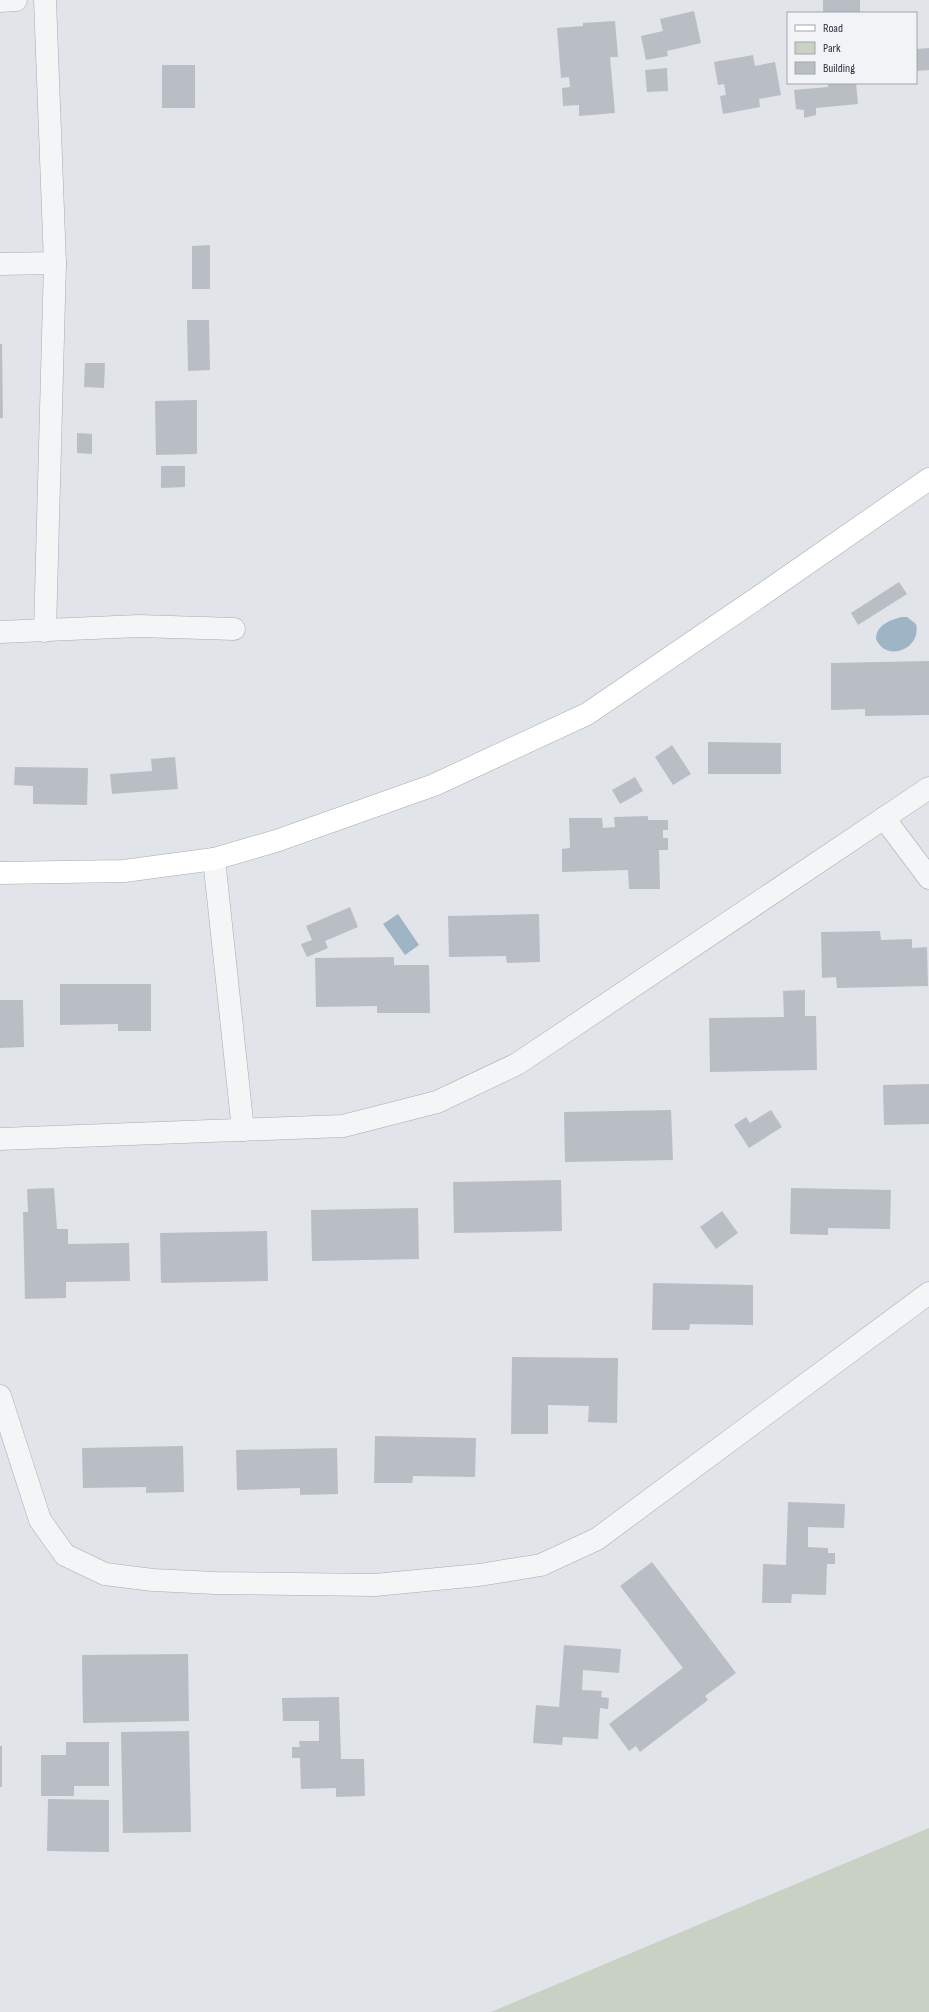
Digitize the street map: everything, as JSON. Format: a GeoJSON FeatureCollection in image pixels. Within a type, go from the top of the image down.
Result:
{"type":"FeatureCollection","features":[{"type":"Feature","properties":{"kind":"street"},"geometry":{"type":"LineString","coordinates":[[0,1],[16,0]]}},
{"type":"Feature","properties":{"kind":"street"},"geometry":{"type":"LineString","coordinates":[[45,0],[55,263],[45,631]]}},
{"type":"Feature","properties":{"kind":"street"},"geometry":{"type":"LineString","coordinates":[[0,264],[55,263]]}},
{"type":"Feature","properties":{"kind":"street"},"geometry":{"type":"LineString","coordinates":[[0,873],[124,871],[214,858],[276,841],[434,785],[587,714],[929,478]]}},
{"type":"Feature","properties":{"kind":"street"},"geometry":{"type":"LineString","coordinates":[[0,632],[139,626],[234,629]]}},
{"type":"Feature","properties":{"kind":"street"},"geometry":{"type":"LineString","coordinates":[[0,1139],[343,1126],[437,1102],[517,1064],[929,788]]}},
{"type":"Feature","properties":{"kind":"street"},"geometry":{"type":"LineString","coordinates":[[884,818],[929,878]]}},
{"type":"Feature","properties":{"kind":"street"},"geometry":{"type":"LineString","coordinates":[[214,858],[243,1130]]}},
{"type":"Feature","properties":{"kind":"street"},"geometry":{"type":"LineString","coordinates":[[0,1396],[40,1520],[65,1555],[106,1574],[153,1580],[215,1583],[375,1585],[479,1575],[541,1565],[597,1539],[929,1293]]}},
{"type":"Feature","properties":{"kind":"green space"},"geometry":{"type":"Polygon","coordinates":[[[929,1828],[929,2012],[491,2012],[929,1828]]]}},
{"type":"Feature","properties":{"kind":"water"},"geometry":{"type":"Polygon","coordinates":[[[902,617],[907,617],[916,624],[914,640],[909,646],[902,650],[887,650],[881,646],[876,639],[878,630],[884,624],[902,617]]]}},
{"type":"Feature","properties":{"kind":"water"},"geometry":{"type":"Polygon","coordinates":[[[398,914],[419,945],[405,955],[383,924],[398,914]]]}},
{"type":"Feature","properties":{"kind":"building"},"geometry":{"type":"Polygon","coordinates":[[[823,0],[860,0],[860,12],[823,12],[823,0]]]}},
{"type":"Feature","properties":{"kind":"building"},"geometry":{"type":"Polygon","coordinates":[[[694,11],[701,43],[667,51],[668,56],[646,60],[641,36],[663,31],[660,19],[694,11]]]}},
{"type":"Feature","properties":{"kind":"building"},"geometry":{"type":"Polygon","coordinates":[[[615,21],[618,57],[610,57],[615,113],[579,116],[579,105],[563,106],[562,88],[570,87],[569,77],[561,78],[557,28],[583,26],[583,23],[615,21]]]}},
{"type":"Feature","properties":{"kind":"building"},"geometry":{"type":"Polygon","coordinates":[[[929,48],[929,70],[917,71],[917,49],[929,48]]]}},
{"type":"Feature","properties":{"kind":"building"},"geometry":{"type":"Polygon","coordinates":[[[753,55],[755,66],[775,62],[781,95],[759,99],[760,107],[723,114],[720,96],[726,95],[724,84],[718,85],[714,62],[753,55]]]}},
{"type":"Feature","properties":{"kind":"building"},"geometry":{"type":"Polygon","coordinates":[[[162,65],[195,65],[195,108],[162,108],[162,65]]]}},
{"type":"Feature","properties":{"kind":"building"},"geometry":{"type":"Polygon","coordinates":[[[667,68],[668,91],[647,92],[645,70],[667,68]]]}},
{"type":"Feature","properties":{"kind":"building"},"geometry":{"type":"Polygon","coordinates":[[[828,84],[856,84],[858,104],[816,108],[816,115],[804,118],[804,110],[796,109],[794,90],[828,87],[828,84]]]}},
{"type":"Feature","properties":{"kind":"building"},"geometry":{"type":"Polygon","coordinates":[[[210,245],[210,289],[192,289],[192,246],[210,245]]]}},
{"type":"Feature","properties":{"kind":"building"},"geometry":{"type":"Polygon","coordinates":[[[187,320],[209,320],[210,370],[188,371],[187,320]]]}},
{"type":"Feature","properties":{"kind":"building"},"geometry":{"type":"Polygon","coordinates":[[[0,344],[2,344],[3,418],[0,418],[0,344]]]}},
{"type":"Feature","properties":{"kind":"building"},"geometry":{"type":"Polygon","coordinates":[[[85,363],[105,363],[104,388],[84,387],[85,363]]]}},
{"type":"Feature","properties":{"kind":"building"},"geometry":{"type":"Polygon","coordinates":[[[197,400],[197,454],[156,455],[155,401],[197,400]]]}},
{"type":"Feature","properties":{"kind":"building"},"geometry":{"type":"Polygon","coordinates":[[[77,433],[92,434],[92,454],[77,453],[77,433]]]}},
{"type":"Feature","properties":{"kind":"building"},"geometry":{"type":"Polygon","coordinates":[[[161,466],[185,466],[185,487],[161,488],[161,466]]]}},
{"type":"Feature","properties":{"kind":"building"},"geometry":{"type":"Polygon","coordinates":[[[899,582],[907,594],[858,625],[851,613],[899,582]]]}},
{"type":"Feature","properties":{"kind":"building"},"geometry":{"type":"Polygon","coordinates":[[[929,661],[929,715],[865,716],[865,709],[831,710],[831,663],[929,661]]]}},
{"type":"Feature","properties":{"kind":"building"},"geometry":{"type":"Polygon","coordinates":[[[708,742],[781,743],[781,774],[708,774],[708,742]]]}},
{"type":"Feature","properties":{"kind":"building"},"geometry":{"type":"Polygon","coordinates":[[[672,745],[691,774],[673,785],[655,757],[672,745]]]}},
{"type":"Feature","properties":{"kind":"building"},"geometry":{"type":"Polygon","coordinates":[[[175,757],[178,789],[112,794],[110,774],[152,771],[151,759],[175,757]]]}},
{"type":"Feature","properties":{"kind":"building"},"geometry":{"type":"Polygon","coordinates":[[[15,767],[88,768],[87,805],[33,804],[33,786],[14,785],[15,767]]]}},
{"type":"Feature","properties":{"kind":"building"},"geometry":{"type":"Polygon","coordinates":[[[635,777],[643,791],[620,804],[612,790],[635,777]]]}},
{"type":"Feature","properties":{"kind":"building"},"geometry":{"type":"Polygon","coordinates":[[[648,816],[648,820],[668,820],[668,830],[663,830],[663,838],[668,838],[668,850],[659,850],[660,889],[629,889],[628,870],[562,872],[562,849],[570,848],[569,818],[602,818],[603,828],[615,827],[614,817],[648,816]]]}},
{"type":"Feature","properties":{"kind":"building"},"geometry":{"type":"Polygon","coordinates":[[[350,907],[358,927],[325,941],[328,948],[307,957],[301,944],[312,940],[306,926],[350,907]]]}},
{"type":"Feature","properties":{"kind":"building"},"geometry":{"type":"Polygon","coordinates":[[[539,914],[540,962],[507,963],[506,956],[449,957],[448,916],[539,914]]]}},
{"type":"Feature","properties":{"kind":"building"},"geometry":{"type":"Polygon","coordinates":[[[880,931],[881,940],[912,939],[912,948],[927,947],[928,986],[837,988],[836,977],[822,978],[821,932],[880,931]]]}},
{"type":"Feature","properties":{"kind":"building"},"geometry":{"type":"Polygon","coordinates":[[[394,957],[394,965],[429,965],[430,1013],[377,1013],[377,1006],[316,1007],[315,958],[394,957]]]}},
{"type":"Feature","properties":{"kind":"building"},"geometry":{"type":"Polygon","coordinates":[[[60,984],[151,984],[151,1031],[118,1031],[118,1024],[60,1025],[60,984]]]}},
{"type":"Feature","properties":{"kind":"building"},"geometry":{"type":"Polygon","coordinates":[[[805,990],[805,1016],[816,1016],[817,1070],[710,1072],[709,1018],[784,1017],[783,991],[805,990]]]}},
{"type":"Feature","properties":{"kind":"building"},"geometry":{"type":"Polygon","coordinates":[[[0,1000],[23,1000],[24,1047],[0,1048],[0,1000]]]}},
{"type":"Feature","properties":{"kind":"building"},"geometry":{"type":"Polygon","coordinates":[[[929,1084],[929,1124],[884,1125],[883,1085],[929,1084]]]}},
{"type":"Feature","properties":{"kind":"building"},"geometry":{"type":"Polygon","coordinates":[[[671,1110],[673,1160],[565,1162],[564,1112],[671,1110]]]}},
{"type":"Feature","properties":{"kind":"building"},"geometry":{"type":"Polygon","coordinates":[[[771,1110],[782,1127],[749,1148],[734,1125],[746,1117],[750,1123],[771,1110]]]}},
{"type":"Feature","properties":{"kind":"building"},"geometry":{"type":"Polygon","coordinates":[[[561,1180],[562,1231],[454,1233],[453,1182],[561,1180]]]}},
{"type":"Feature","properties":{"kind":"building"},"geometry":{"type":"Polygon","coordinates":[[[54,1188],[57,1229],[68,1229],[68,1244],[129,1243],[130,1281],[66,1282],[66,1298],[25,1299],[23,1212],[28,1212],[27,1189],[54,1188]]]}},
{"type":"Feature","properties":{"kind":"building"},"geometry":{"type":"Polygon","coordinates":[[[791,1188],[891,1190],[890,1229],[828,1228],[828,1235],[790,1234],[791,1188]]]}},
{"type":"Feature","properties":{"kind":"building"},"geometry":{"type":"Polygon","coordinates":[[[418,1208],[419,1259],[312,1261],[311,1210],[418,1208]]]}},
{"type":"Feature","properties":{"kind":"building"},"geometry":{"type":"Polygon","coordinates":[[[722,1211],[738,1233],[716,1249],[700,1227],[722,1211]]]}},
{"type":"Feature","properties":{"kind":"building"},"geometry":{"type":"Polygon","coordinates":[[[267,1231],[268,1281],[161,1283],[160,1233],[267,1231]]]}},
{"type":"Feature","properties":{"kind":"building"},"geometry":{"type":"Polygon","coordinates":[[[653,1283],[753,1285],[753,1325],[690,1324],[689,1330],[652,1330],[653,1283]]]}},
{"type":"Feature","properties":{"kind":"building"},"geometry":{"type":"Polygon","coordinates":[[[512,1357],[618,1358],[617,1423],[588,1422],[589,1406],[548,1405],[548,1434],[511,1434],[512,1357]]]}},
{"type":"Feature","properties":{"kind":"building"},"geometry":{"type":"Polygon","coordinates":[[[375,1436],[476,1438],[475,1477],[413,1476],[412,1483],[374,1483],[375,1436]]]}},
{"type":"Feature","properties":{"kind":"building"},"geometry":{"type":"Polygon","coordinates":[[[183,1446],[184,1492],[146,1493],[146,1487],[83,1488],[82,1448],[183,1446]]]}},
{"type":"Feature","properties":{"kind":"building"},"geometry":{"type":"Polygon","coordinates":[[[337,1448],[338,1494],[300,1495],[300,1488],[237,1490],[236,1450],[337,1448]]]}},
{"type":"Feature","properties":{"kind":"building"},"geometry":{"type":"Polygon","coordinates":[[[788,1502],[845,1504],[844,1528],[808,1527],[808,1547],[828,1548],[828,1553],[835,1553],[835,1564],[827,1564],[826,1595],[792,1594],[791,1603],[762,1603],[763,1564],[786,1565],[788,1502]]]}},
{"type":"Feature","properties":{"kind":"building"},"geometry":{"type":"Polygon","coordinates":[[[652,1562],[736,1673],[705,1696],[708,1700],[640,1752],[636,1746],[629,1751],[609,1724],[683,1668],[620,1586],[652,1562]]]}},
{"type":"Feature","properties":{"kind":"building"},"geometry":{"type":"Polygon","coordinates":[[[564,1645],[621,1649],[619,1673],[583,1670],[582,1690],[602,1691],[601,1697],[609,1698],[608,1709],[600,1708],[598,1739],[563,1737],[562,1745],[533,1743],[536,1705],[559,1707],[564,1645]]]}},
{"type":"Feature","properties":{"kind":"building"},"geometry":{"type":"Polygon","coordinates":[[[188,1654],[189,1721],[83,1723],[82,1655],[188,1654]]]}},
{"type":"Feature","properties":{"kind":"building"},"geometry":{"type":"Polygon","coordinates":[[[339,1697],[341,1759],[364,1759],[365,1796],[336,1797],[336,1788],[301,1789],[300,1758],[292,1758],[292,1747],[300,1747],[299,1741],[319,1741],[319,1721],[283,1721],[282,1698],[339,1697]]]}},
{"type":"Feature","properties":{"kind":"building"},"geometry":{"type":"Polygon","coordinates":[[[189,1731],[191,1832],[123,1833],[121,1732],[189,1731]]]}},
{"type":"Feature","properties":{"kind":"building"},"geometry":{"type":"Polygon","coordinates":[[[66,1742],[109,1742],[109,1786],[74,1786],[74,1796],[41,1796],[41,1755],[66,1755],[66,1742]]]}},
{"type":"Feature","properties":{"kind":"building"},"geometry":{"type":"Polygon","coordinates":[[[0,1746],[2,1746],[2,1787],[0,1787],[0,1746]]]}},
{"type":"Feature","properties":{"kind":"building"},"geometry":{"type":"Polygon","coordinates":[[[48,1799],[109,1800],[109,1852],[47,1851],[48,1799]]]}}]}
